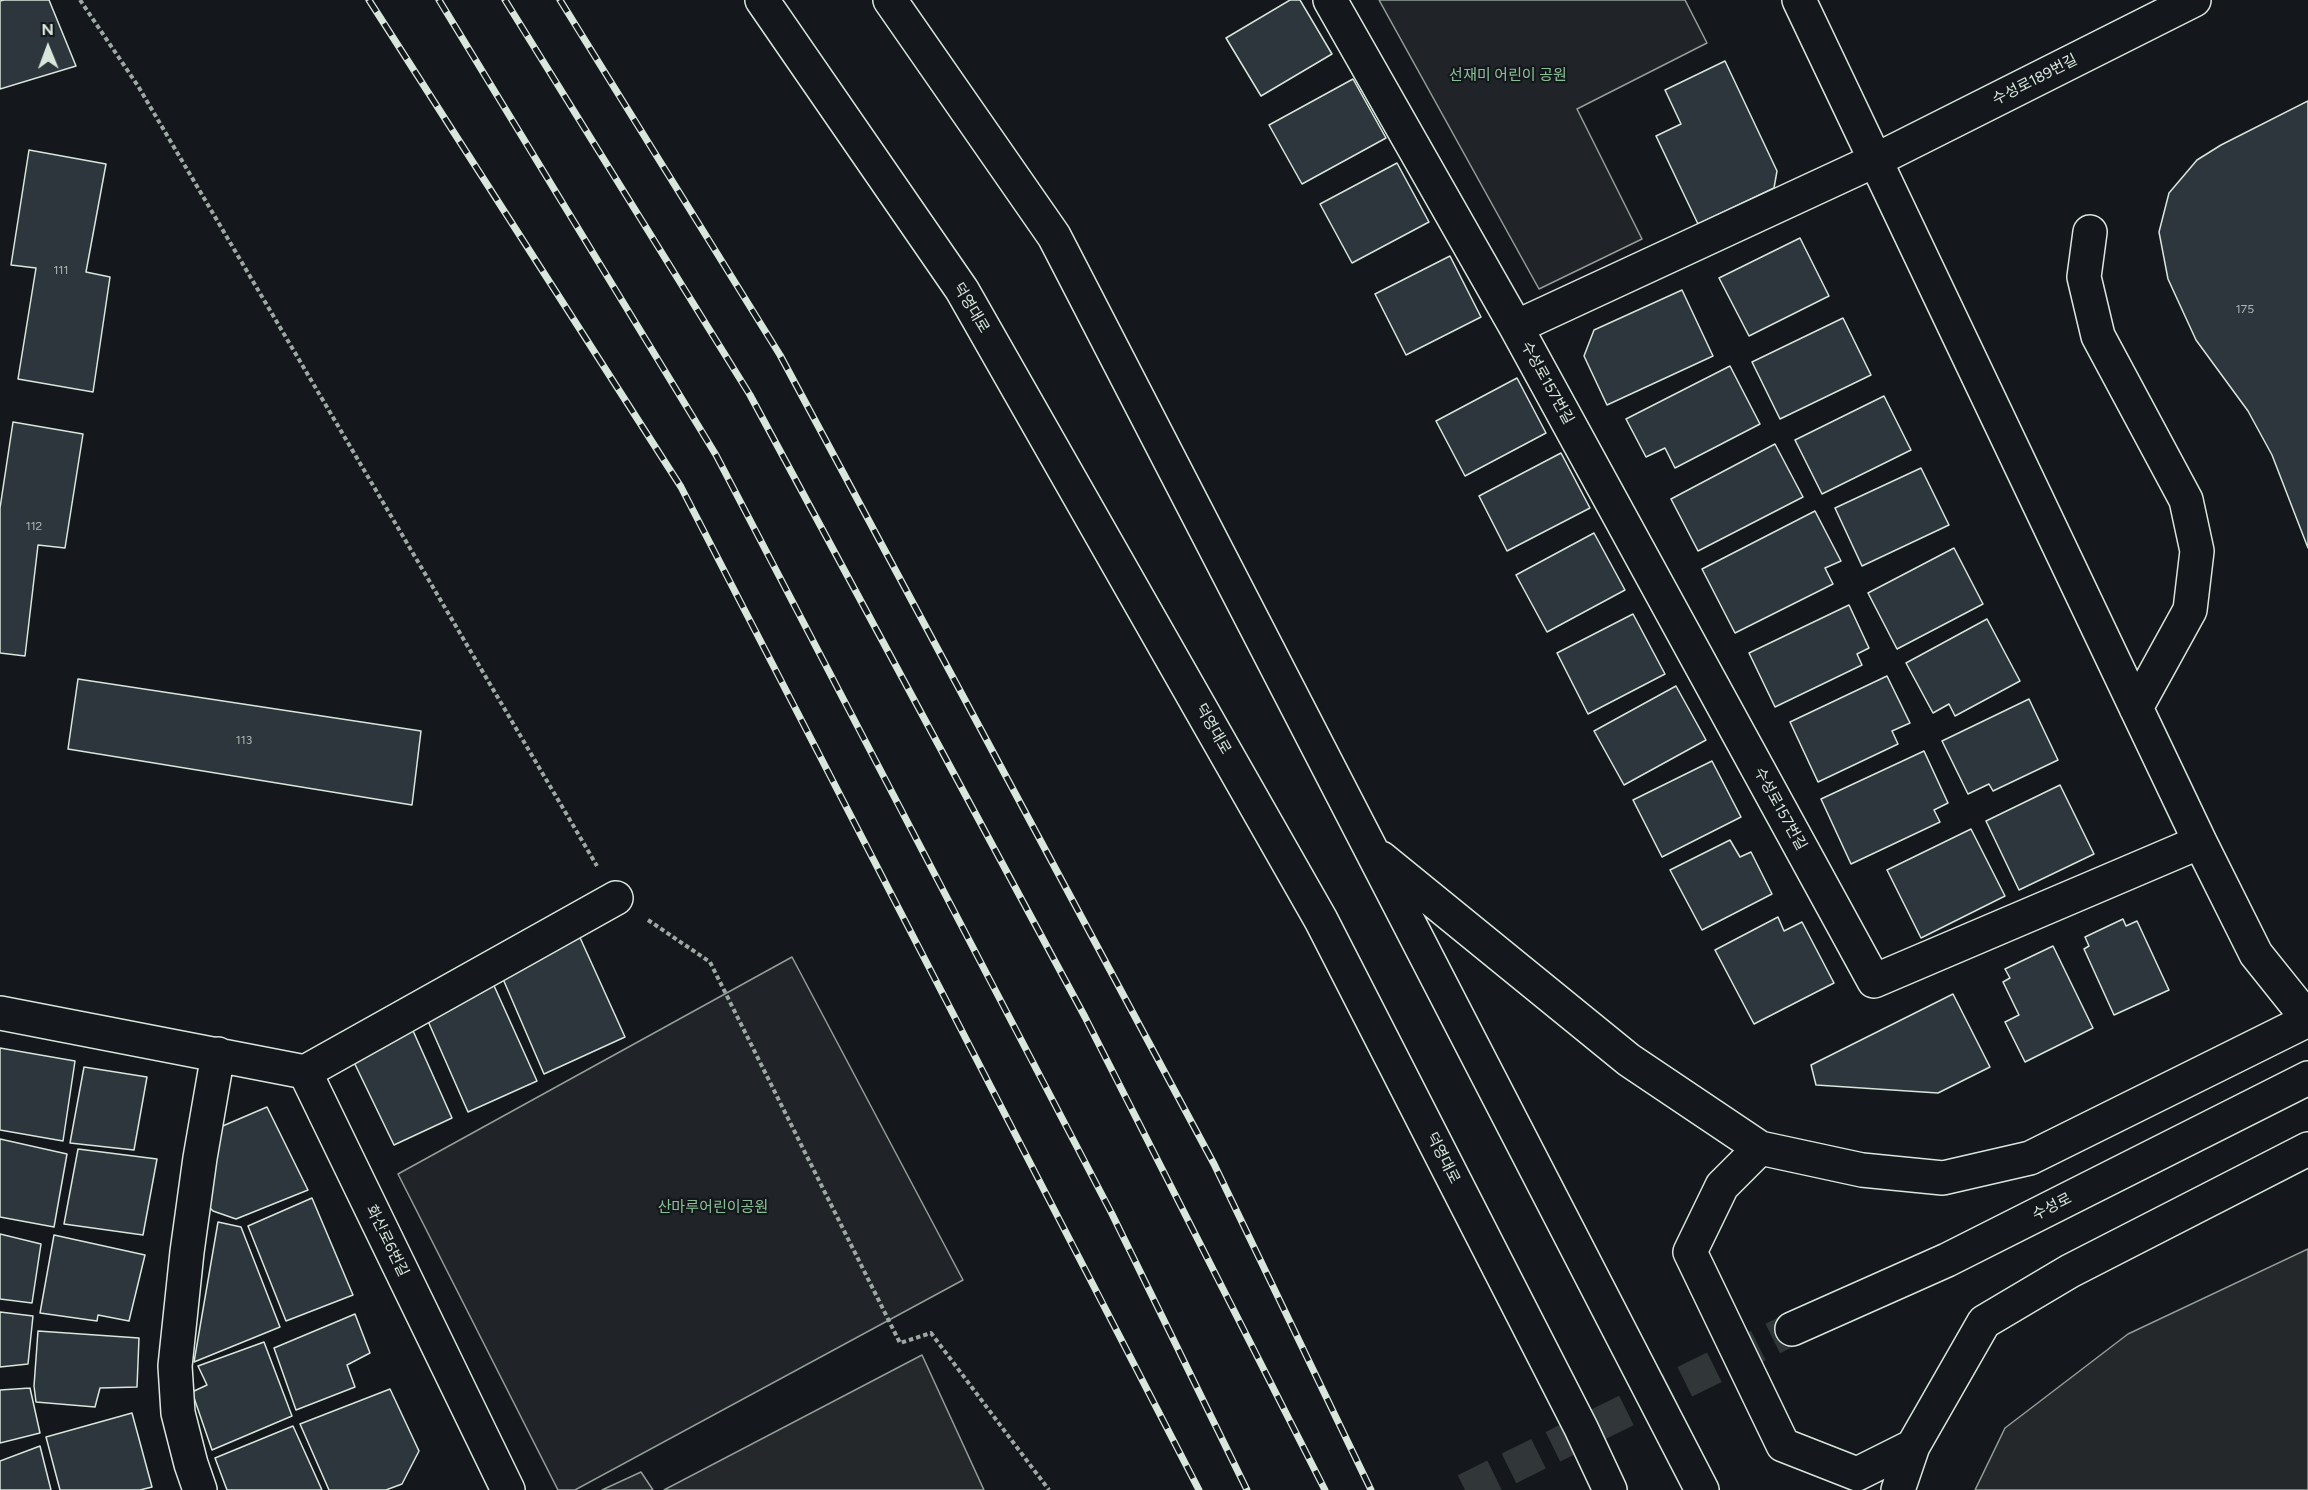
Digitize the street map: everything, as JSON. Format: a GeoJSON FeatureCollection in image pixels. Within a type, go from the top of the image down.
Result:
{"type":"FeatureCollection","features":[{"type":"Feature","properties":{"kind":"main road","name":"덕영대로"},"geometry":{"type":"LineString","coordinates":[[762,0],[962,290],[1280,847],[1332,941],[1610,1490]]}},
{"type":"Feature","properties":{"kind":"main road"},"geometry":{"type":"LineString","coordinates":[[890,0],[1054,236],[1702,1490]]}},
{"type":"Feature","properties":{"kind":"main road","name":"수성로157번길"},"geometry":{"type":"LineString","coordinates":[[1330,0],[1516,327],[1874,981],[2200,842]]}},
{"type":"Feature","properties":{"kind":"main road"},"geometry":{"type":"LineString","coordinates":[[1371,850],[1629,1060],[1760,1149],[1862,1170],[1943,1178],[2030,1158],[2308,1020],[2256,954],[2200,842],[1799,0]]}},
{"type":"Feature","properties":{"kind":"main road","name":"수성로189번길"},"geometry":{"type":"LineString","coordinates":[[1876,160],[2194,0]]}},
{"type":"Feature","properties":{"kind":"main road","name":"수성로157번길"},"geometry":{"type":"LineString","coordinates":[[1516,327],[1876,160]]}},
{"type":"Feature","properties":{"kind":"main road"},"geometry":{"type":"LineString","coordinates":[[2090,232],[2084,277],[2098,336],[2186,500],[2197,551],[2190,610],[2136,708]]}},
{"type":"Feature","properties":{"kind":"main road"},"geometry":{"type":"LineString","coordinates":[[0,1013],[306,1072],[616,898]]}},
{"type":"Feature","properties":{"kind":"main road"},"geometry":{"type":"LineString","coordinates":[[200,1490],[178,1413],[175,1366],[187,1252],[218,1054]]}},
{"type":"Feature","properties":{"kind":"main road","name":"화산로6번길"},"geometry":{"type":"LineString","coordinates":[[306,1072],[508,1490]]}},
{"type":"Feature","properties":{"kind":"main road","name":"수성로"},"geometry":{"type":"LineString","coordinates":[[1792,1329],[1947,1260],[2308,1078]]}},
{"type":"Feature","properties":{"kind":"main road"},"geometry":{"type":"LineString","coordinates":[[1760,1149],[1722,1186],[1690,1252],[1783,1445],[1857,1474],[1913,1446]]}},
{"type":"Feature","properties":{"kind":"main road"},"geometry":{"type":"LineString","coordinates":[[1898,1490],[1913,1446],[1984,1322],[2070,1271],[2308,1149]]}},
{"type":"Feature","properties":{"kind":"path"},"geometry":{"type":"LineString","coordinates":[[80,0],[138,86],[616,898],[710,963],[900,1343],[931,1333],[1049,1490]]}},
{"type":"Feature","properties":{"kind":"green space","name":"선재미 어린이 공원"},"geometry":{"type":"Polygon","coordinates":[[[1379,0],[1685,0],[1707,43],[1577,109],[1642,239],[1539,289],[1379,0]]]}},
{"type":"Feature","properties":{"kind":"green space","name":"산마루어린이공원"},"geometry":{"type":"Polygon","coordinates":[[[792,957],[963,1280],[575,1490],[558,1490],[398,1174],[792,957]]]}},
{"type":"Feature","properties":{"kind":"shaded area"},"geometry":{"type":"Polygon","coordinates":[[[2308,1249],[2308,1490],[1975,1490],[2005,1428],[2128,1334],[2308,1249]]]}},
{"type":"Feature","properties":{"kind":"shaded area"},"geometry":{"type":"Polygon","coordinates":[[[922,1355],[984,1490],[664,1490],[922,1355]]]}},
{"type":"Feature","properties":{"kind":"shaded area"},"geometry":{"type":"Polygon","coordinates":[[[641,1472],[653,1490],[602,1490],[641,1472]]]}},
{"type":"Feature","properties":{"kind":"building"},"geometry":{"type":"Polygon","coordinates":[[[49,0],[76,66],[0,89],[0,1],[49,0]]]}},
{"type":"Feature","properties":{"kind":"building"},"geometry":{"type":"Polygon","coordinates":[[[1290,0],[1300,0],[1332,54],[1261,96],[1226,38],[1290,0]]]}},
{"type":"Feature","properties":{"kind":"building"},"geometry":{"type":"Polygon","coordinates":[[[1725,61],[1777,171],[1774,188],[1698,224],[1656,136],[1681,124],[1665,90],[1725,61]]]}},
{"type":"Feature","properties":{"kind":"building"},"geometry":{"type":"Polygon","coordinates":[[[1353,79],[1386,138],[1302,184],[1269,125],[1353,79]]]}},
{"type":"Feature","properties":{"kind":"building"},"geometry":{"type":"Polygon","coordinates":[[[2308,101],[2308,548],[2272,455],[2248,411],[2196,340],[2168,279],[2159,232],[2169,193],[2197,160],[2221,145],[2308,101]]]}},
{"type":"Feature","properties":{"kind":"building"},"geometry":{"type":"Polygon","coordinates":[[[29,150],[106,164],[86,272],[110,277],[93,392],[18,379],[36,268],[11,265],[29,150]]]}},
{"type":"Feature","properties":{"kind":"building"},"geometry":{"type":"Polygon","coordinates":[[[1397,163],[1429,222],[1352,263],[1320,204],[1397,163]]]}},
{"type":"Feature","properties":{"kind":"building"},"geometry":{"type":"Polygon","coordinates":[[[1800,238],[1829,296],[1749,336],[1719,278],[1800,238]]]}},
{"type":"Feature","properties":{"kind":"building"},"geometry":{"type":"Polygon","coordinates":[[[1450,256],[1481,317],[1406,355],[1375,294],[1450,256]]]}},
{"type":"Feature","properties":{"kind":"building"},"geometry":{"type":"Polygon","coordinates":[[[1682,290],[1713,356],[1607,405],[1584,356],[1594,330],[1682,290]]]}},
{"type":"Feature","properties":{"kind":"building"},"geometry":{"type":"Polygon","coordinates":[[[1843,318],[1871,375],[1780,419],[1752,362],[1843,318]]]}},
{"type":"Feature","properties":{"kind":"building"},"geometry":{"type":"Polygon","coordinates":[[[1730,366],[1760,424],[1675,468],[1665,448],[1646,457],[1626,419],[1730,366]]]}},
{"type":"Feature","properties":{"kind":"building"},"geometry":{"type":"Polygon","coordinates":[[[1517,378],[1546,433],[1465,476],[1436,421],[1517,378]]]}},
{"type":"Feature","properties":{"kind":"building"},"geometry":{"type":"Polygon","coordinates":[[[1884,396],[1911,450],[1822,494],[1795,440],[1884,396]]]}},
{"type":"Feature","properties":{"kind":"building"},"geometry":{"type":"Polygon","coordinates":[[[13,422],[83,434],[65,548],[38,545],[25,656],[0,653],[0,508],[13,422]]]}},
{"type":"Feature","properties":{"kind":"building"},"geometry":{"type":"Polygon","coordinates":[[[1775,444],[1803,497],[1698,551],[1671,499],[1775,444]]]}},
{"type":"Feature","properties":{"kind":"building"},"geometry":{"type":"Polygon","coordinates":[[[1561,453],[1590,508],[1507,551],[1479,496],[1561,453]]]}},
{"type":"Feature","properties":{"kind":"building"},"geometry":{"type":"Polygon","coordinates":[[[1921,468],[1949,525],[1862,566],[1835,508],[1921,468]]]}},
{"type":"Feature","properties":{"kind":"building"},"geometry":{"type":"Polygon","coordinates":[[[1815,511],[1841,561],[1825,568],[1833,584],[1735,633],[1702,569],[1815,511]]]}},
{"type":"Feature","properties":{"kind":"building"},"geometry":{"type":"Polygon","coordinates":[[[1594,533],[1625,590],[1547,632],[1516,575],[1594,533]]]}},
{"type":"Feature","properties":{"kind":"building"},"geometry":{"type":"Polygon","coordinates":[[[1954,548],[1983,604],[1897,649],[1868,593],[1954,548]]]}},
{"type":"Feature","properties":{"kind":"building"},"geometry":{"type":"Polygon","coordinates":[[[1849,605],[1869,648],[1857,654],[1862,665],[1775,707],[1749,653],[1849,605]]]}},
{"type":"Feature","properties":{"kind":"building"},"geometry":{"type":"Polygon","coordinates":[[[1633,614],[1665,674],[1588,714],[1557,653],[1633,614]]]}},
{"type":"Feature","properties":{"kind":"building"},"geometry":{"type":"Polygon","coordinates":[[[1987,619],[2020,681],[1955,716],[1949,704],[1933,713],[1906,663],[1987,619]]]}},
{"type":"Feature","properties":{"kind":"building"},"geometry":{"type":"Polygon","coordinates":[[[1887,676],[1910,723],[1892,731],[1898,744],[1818,782],[1790,722],[1887,676]]]}},
{"type":"Feature","properties":{"kind":"building"},"geometry":{"type":"Polygon","coordinates":[[[78,679],[421,731],[412,805],[68,749],[78,679]]]}},
{"type":"Feature","properties":{"kind":"building"},"geometry":{"type":"Polygon","coordinates":[[[1676,686],[1706,740],[1624,785],[1594,731],[1676,686]]]}},
{"type":"Feature","properties":{"kind":"building"},"geometry":{"type":"Polygon","coordinates":[[[2029,699],[2058,760],[1993,791],[1989,784],[1968,794],[1942,741],[2029,699]]]}},
{"type":"Feature","properties":{"kind":"building"},"geometry":{"type":"Polygon","coordinates":[[[1924,751],[1948,803],[1934,810],[1940,822],[1851,864],[1821,799],[1924,751]]]}},
{"type":"Feature","properties":{"kind":"building"},"geometry":{"type":"Polygon","coordinates":[[[1712,761],[1741,817],[1662,857],[1633,800],[1712,761]]]}},
{"type":"Feature","properties":{"kind":"building"},"geometry":{"type":"Polygon","coordinates":[[[2060,785],[2094,854],[2019,890],[1986,821],[2060,785]]]}},
{"type":"Feature","properties":{"kind":"building"},"geometry":{"type":"Polygon","coordinates":[[[1971,829],[2005,896],[1921,938],[1887,870],[1971,829]]]}},
{"type":"Feature","properties":{"kind":"building"},"geometry":{"type":"Polygon","coordinates":[[[1730,840],[1740,857],[1751,852],[1772,894],[1702,930],[1670,870],[1730,840]]]}},
{"type":"Feature","properties":{"kind":"building"},"geometry":{"type":"Polygon","coordinates":[[[1778,917],[1784,931],[1802,922],[1834,983],[1754,1024],[1715,950],[1778,917]]]}},
{"type":"Feature","properties":{"kind":"building"},"geometry":{"type":"Polygon","coordinates":[[[2123,919],[2126,926],[2137,921],[2169,990],[2114,1015],[2084,949],[2089,946],[2085,937],[2123,919]]]}},
{"type":"Feature","properties":{"kind":"building"},"geometry":{"type":"Polygon","coordinates":[[[577,931],[625,1037],[544,1074],[500,972],[577,931]]]}},
{"type":"Feature","properties":{"kind":"building"},"geometry":{"type":"Polygon","coordinates":[[[2053,946],[2093,1028],[2025,1062],[2005,1022],[2019,1015],[2003,982],[2010,978],[2005,969],[2053,946]]]}},
{"type":"Feature","properties":{"kind":"building"},"geometry":{"type":"Polygon","coordinates":[[[491,979],[537,1081],[468,1112],[424,1012],[491,979]]]}},
{"type":"Feature","properties":{"kind":"building"},"geometry":{"type":"Polygon","coordinates":[[[1953,994],[1990,1067],[1938,1093],[1816,1085],[1811,1065],[1953,994]]]}},
{"type":"Feature","properties":{"kind":"building"},"geometry":{"type":"Polygon","coordinates":[[[410,1024],[452,1118],[394,1145],[350,1054],[410,1024]]]}},
{"type":"Feature","properties":{"kind":"building"},"geometry":{"type":"Polygon","coordinates":[[[0,1048],[75,1061],[63,1141],[0,1130],[0,1048]]]}},
{"type":"Feature","properties":{"kind":"building"},"geometry":{"type":"Polygon","coordinates":[[[84,1067],[147,1077],[134,1150],[70,1143],[84,1067]]]}},
{"type":"Feature","properties":{"kind":"building"},"geometry":{"type":"Polygon","coordinates":[[[267,1107],[308,1190],[236,1219],[213,1211],[203,1201],[218,1128],[267,1107]]]}},
{"type":"Feature","properties":{"kind":"building"},"geometry":{"type":"Polygon","coordinates":[[[0,1139],[67,1154],[54,1227],[0,1217],[0,1139]]]}},
{"type":"Feature","properties":{"kind":"building"},"geometry":{"type":"Polygon","coordinates":[[[78,1149],[157,1159],[143,1235],[64,1224],[78,1149]]]}},
{"type":"Feature","properties":{"kind":"building"},"geometry":{"type":"Polygon","coordinates":[[[312,1198],[353,1295],[286,1321],[248,1226],[312,1198]]]}},
{"type":"Feature","properties":{"kind":"building"},"geometry":{"type":"Polygon","coordinates":[[[218,1222],[241,1227],[280,1327],[194,1362],[218,1222]]]}},
{"type":"Feature","properties":{"kind":"building"},"geometry":{"type":"Polygon","coordinates":[[[0,1234],[41,1244],[32,1303],[0,1299],[0,1234]]]}},
{"type":"Feature","properties":{"kind":"building"},"geometry":{"type":"Polygon","coordinates":[[[54,1235],[145,1255],[129,1321],[98,1315],[97,1321],[40,1313],[54,1235]]]}},
{"type":"Feature","properties":{"kind":"building"},"geometry":{"type":"Polygon","coordinates":[[[0,1312],[33,1316],[28,1364],[0,1367],[0,1312]]]}},
{"type":"Feature","properties":{"kind":"building"},"geometry":{"type":"Polygon","coordinates":[[[355,1314],[370,1353],[347,1365],[355,1387],[296,1410],[274,1348],[355,1314]]]}},
{"type":"Feature","properties":{"kind":"building"},"geometry":{"type":"Polygon","coordinates":[[[38,1331],[139,1338],[137,1387],[100,1388],[95,1407],[36,1402],[34,1386],[38,1331]]]}},
{"type":"Feature","properties":{"kind":"building"},"geometry":{"type":"Polygon","coordinates":[[[264,1342],[292,1416],[212,1450],[192,1392],[207,1385],[198,1366],[264,1342]]]}},
{"type":"Feature","properties":{"kind":"building"},"geometry":{"type":"Polygon","coordinates":[[[30,1388],[40,1433],[0,1443],[0,1390],[30,1388]]]}},
{"type":"Feature","properties":{"kind":"building"},"geometry":{"type":"Polygon","coordinates":[[[390,1389],[419,1451],[402,1484],[386,1490],[329,1490],[300,1424],[390,1389]]]}},
{"type":"Feature","properties":{"kind":"building"},"geometry":{"type":"Polygon","coordinates":[[[132,1413],[152,1487],[140,1490],[60,1490],[46,1437],[132,1413]]]}},
{"type":"Feature","properties":{"kind":"building"},"geometry":{"type":"Polygon","coordinates":[[[293,1426],[322,1490],[227,1490],[215,1458],[293,1426]]]}},
{"type":"Feature","properties":{"kind":"building"},"geometry":{"type":"Polygon","coordinates":[[[40,1446],[51,1490],[0,1490],[0,1461],[40,1446]]]}},
{"type":"Feature","properties":{"kind":"tunnel"},"geometry":{"type":"LineString","coordinates":[[1465,1490],[1792,1329]]}},
{"type":"Feature","properties":{"kind":"railway"},"geometry":{"type":"LineString","coordinates":[[369,0],[681,487],[1199,1490]]}},
{"type":"Feature","properties":{"kind":"railway"},"geometry":{"type":"LineString","coordinates":[[439,0],[716,455],[1112,1214],[1247,1490]]}},
{"type":"Feature","properties":{"kind":"railway"},"geometry":{"type":"LineString","coordinates":[[505,0],[750,395],[1085,1017],[1325,1490]]}},
{"type":"Feature","properties":{"kind":"railway"},"geometry":{"type":"LineString","coordinates":[[560,0],[780,355],[1214,1164],[1371,1490]]}}]}
